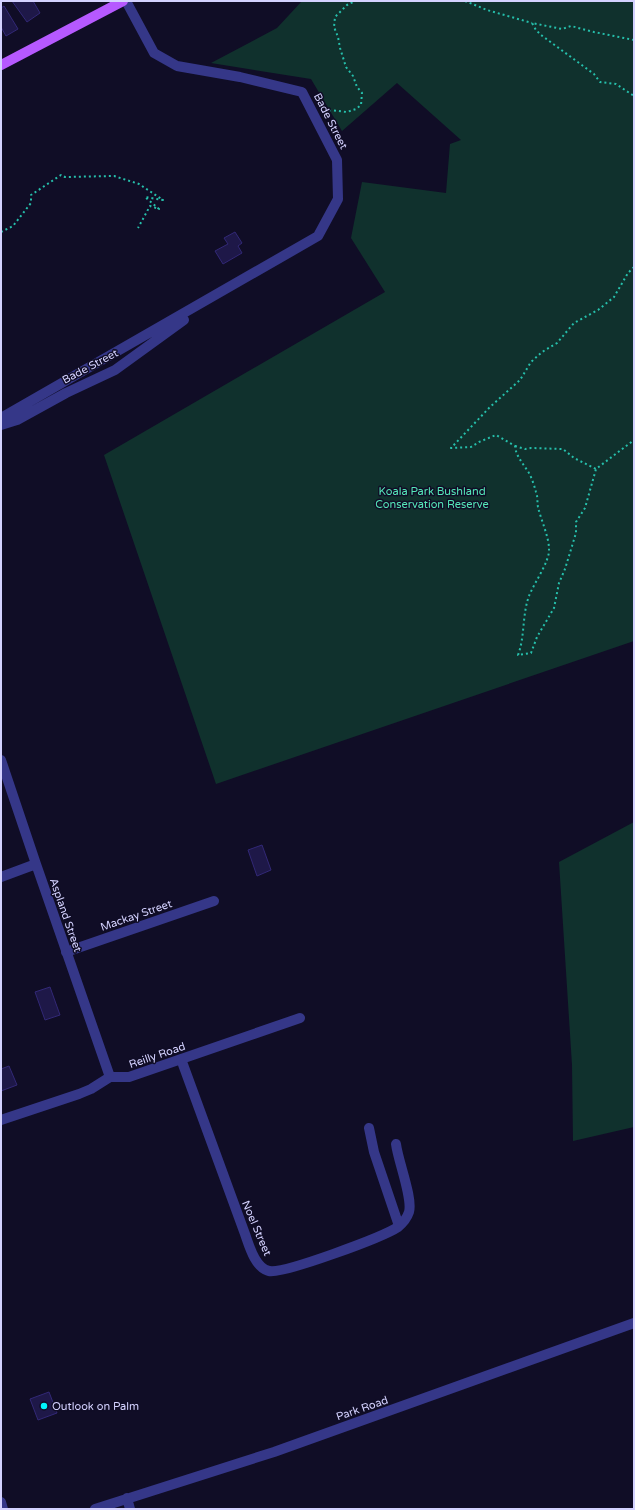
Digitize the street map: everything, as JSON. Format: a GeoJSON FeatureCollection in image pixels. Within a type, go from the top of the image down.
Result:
{"type":"FeatureCollection","features":[{"type":"Feature","properties":{"kind":"main road"},"geometry":{"type":"LineString","coordinates":[[1,66],[123,1]]}},
{"type":"Feature","properties":{"kind":"street","name":"Bade Street"},"geometry":{"type":"LineString","coordinates":[[1,418],[318,236],[338,198],[337,160],[302,92],[177,66],[154,53],[126,1]]}},
{"type":"Feature","properties":{"kind":"street","name":"Bade Street"},"geometry":{"type":"LineString","coordinates":[[1,425],[17,420],[66,393],[115,370],[224,290]]}},
{"type":"Feature","properties":{"kind":"street","name":"Aspland Street"},"geometry":{"type":"LineString","coordinates":[[1,760],[110,1077]]}},
{"type":"Feature","properties":{"kind":"street"},"geometry":{"type":"LineString","coordinates":[[1,877],[36,864]]}},
{"type":"Feature","properties":{"kind":"street","name":"Mackay Street"},"geometry":{"type":"LineString","coordinates":[[66,952],[214,902]]}},
{"type":"Feature","properties":{"kind":"street","name":"Reilly Road"},"geometry":{"type":"LineString","coordinates":[[110,1077],[129,1077],[300,1018]]}},
{"type":"Feature","properties":{"kind":"street","name":"Noel Street"},"geometry":{"type":"LineString","coordinates":[[181,1059],[245,1234],[252,1252],[261,1267],[268,1271],[277,1271],[294,1267],[370,1240],[399,1226]]}},
{"type":"Feature","properties":{"kind":"street"},"geometry":{"type":"LineString","coordinates":[[1,1120],[91,1089],[110,1077]]}},
{"type":"Feature","properties":{"kind":"street"},"geometry":{"type":"LineString","coordinates":[[369,1128],[374,1152],[399,1226],[405,1220],[410,1207],[397,1156],[396,1144]]}},
{"type":"Feature","properties":{"kind":"street","name":"Park Road"},"geometry":{"type":"LineString","coordinates":[[95,1509],[274,1452],[634,1323]]}},
{"type":"Feature","properties":{"kind":"street"},"geometry":{"type":"LineString","coordinates":[[127,1498],[130,1509]]}},
{"type":"Feature","properties":{"kind":"street"},"geometry":{"type":"LineString","coordinates":[[1,1502],[3,1509]]}},
{"type":"Feature","properties":{"kind":"path"},"geometry":{"type":"LineString","coordinates":[[319,102],[329,110],[347,112],[356,109],[361,105],[362,93],[357,87],[353,76],[346,67],[334,27],[335,17],[347,5],[355,1]]}},
{"type":"Feature","properties":{"kind":"path"},"geometry":{"type":"LineString","coordinates":[[465,1],[487,10],[532,23],[562,29],[570,26],[634,40]]}},
{"type":"Feature","properties":{"kind":"path"},"geometry":{"type":"LineString","coordinates":[[532,23],[536,30],[594,74],[600,82],[616,84],[634,96]]}},
{"type":"Feature","properties":{"kind":"path"},"geometry":{"type":"LineString","coordinates":[[1,232],[14,226],[31,203],[31,195],[61,175],[65,177],[114,176],[139,184],[163,200],[145,196],[159,209],[150,206],[138,228]]}},
{"type":"Feature","properties":{"kind":"path"},"geometry":{"type":"LineString","coordinates":[[596,469],[574,458],[562,449],[525,449],[515,446],[496,435],[479,442],[472,447],[451,448],[490,407],[520,380],[531,362],[542,352],[557,343],[574,323],[598,310],[614,297],[628,273],[634,268]]}},
{"type":"Feature","properties":{"kind":"path"},"geometry":{"type":"LineString","coordinates":[[515,446],[515,451],[520,461],[528,471],[537,493],[538,507],[550,549],[545,567],[535,581],[528,598],[522,634],[522,644],[518,656],[531,653],[537,637],[554,608],[559,583],[576,533],[576,522],[585,508],[596,469],[634,440]]}},
{"type":"Feature","properties":{"kind":"green space","name":"Koala Park Bushland Conservation Reserve"},"geometry":{"type":"Polygon","coordinates":[[[302,1],[634,1],[634,641],[216,784],[104,455],[385,292],[351,238],[362,182],[446,193],[450,144],[461,140],[397,83],[342,131],[311,79],[211,63],[277,28],[302,1]]]}},
{"type":"Feature","properties":{"kind":"green space"},"geometry":{"type":"Polygon","coordinates":[[[634,822],[634,1127],[573,1141],[572,1065],[559,862],[634,822]]]}},
{"type":"Feature","properties":{"kind":"building"},"geometry":{"type":"Polygon","coordinates":[[[12,1],[33,1],[40,13],[27,22],[12,1]]]}},
{"type":"Feature","properties":{"kind":"building"},"geometry":{"type":"Polygon","coordinates":[[[4,6],[18,29],[6,36],[1,27],[1,8],[4,6]]]}},
{"type":"Feature","properties":{"kind":"building"},"geometry":{"type":"Polygon","coordinates":[[[235,232],[242,243],[238,246],[242,253],[223,264],[215,251],[228,244],[224,238],[235,232]]]}},
{"type":"Feature","properties":{"kind":"building"},"geometry":{"type":"Polygon","coordinates":[[[262,845],[271,870],[257,876],[248,850],[262,845]]]}},
{"type":"Feature","properties":{"kind":"building"},"geometry":{"type":"Polygon","coordinates":[[[50,987],[60,1015],[45,1020],[35,992],[50,987]]]}},
{"type":"Feature","properties":{"kind":"building"},"geometry":{"type":"Polygon","coordinates":[[[9,1066],[17,1085],[1,1091],[1,1069],[9,1066]]]}},
{"type":"Feature","properties":{"kind":"building","name":"Outlook on Palm"},"geometry":{"type":"Polygon","coordinates":[[[49,1392],[57,1413],[38,1420],[30,1399],[49,1392]]]}},
{"type":"Feature","properties":{"kind":"place","name":"Outlook on Palm"},"geometry":{"type":"Point","coordinates":[44,1406]}}]}
